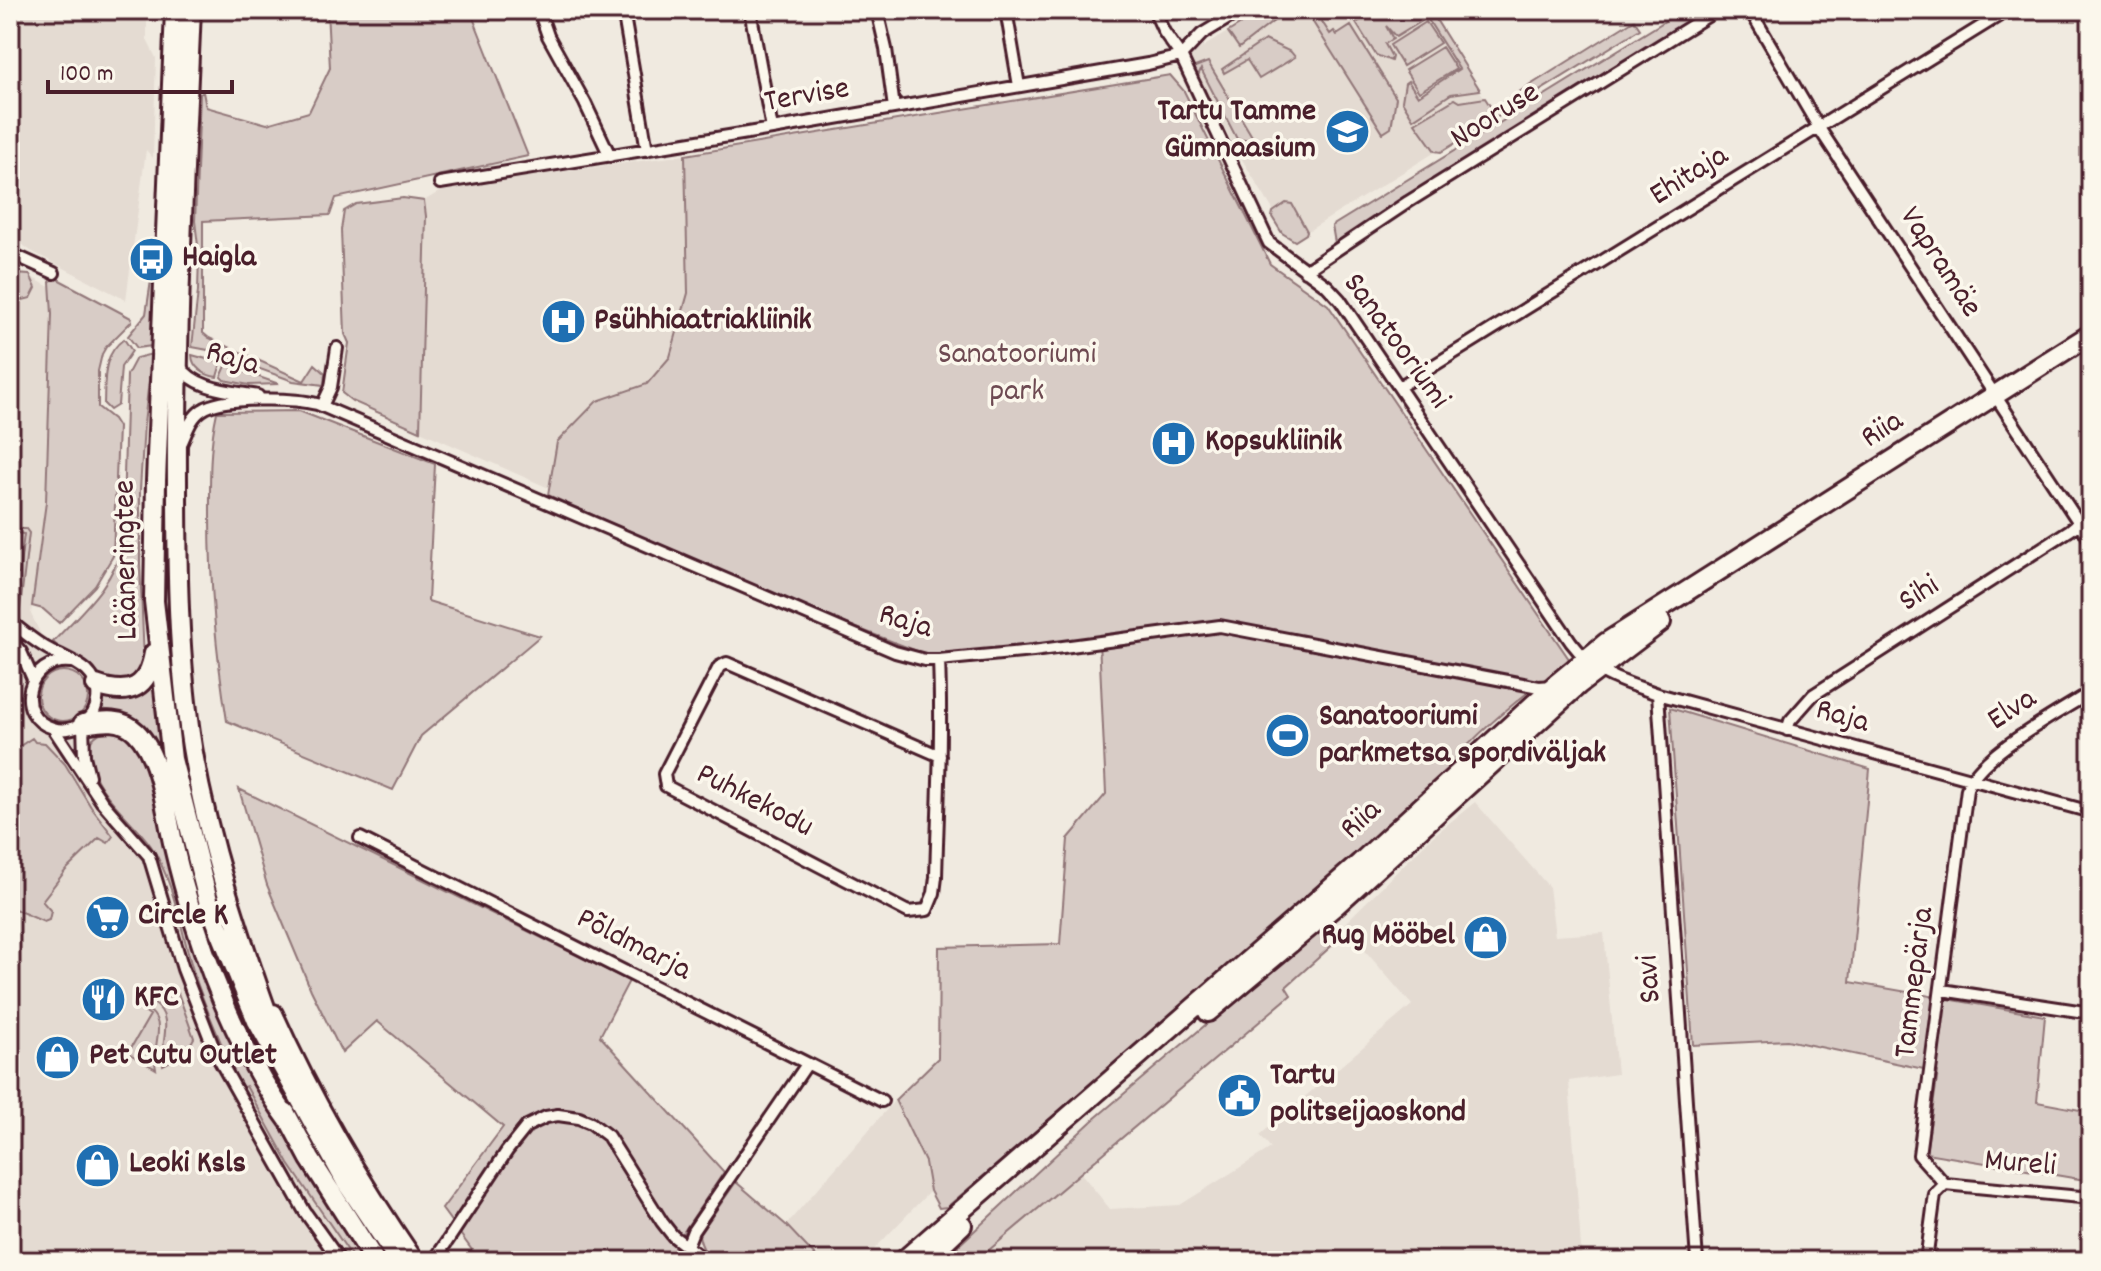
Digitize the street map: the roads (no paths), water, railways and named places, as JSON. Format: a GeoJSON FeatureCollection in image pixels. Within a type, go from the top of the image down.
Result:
{"type":"FeatureCollection","features":[{"type":"Feature","properties":{"kind":"highway","name":"Lääneringtee"},"geometry":{"type":"LineString","coordinates":[[175,10],[154,601],[172,759],[209,904],[257,1021],[346,1182],[399,1261]]}},
{"type":"Feature","properties":{"kind":"highway","name":"Lääneringtee"},"geometry":{"type":"LineString","coordinates":[[191,10],[176,454],[177,585],[186,705],[199,786],[241,942],[293,1085]]}},
{"type":"Feature","properties":{"kind":"highway","name":"Riia"},"geometry":{"type":"LineString","coordinates":[[1997,400],[2091,334]]}},
{"type":"Feature","properties":{"kind":"highway","name":"Riia"},"geometry":{"type":"LineString","coordinates":[[924,1261],[1051,1147],[1336,905],[1591,664],[1617,635],[1997,400],[2091,346]]}},
{"type":"Feature","properties":{"kind":"highway"},"geometry":{"type":"LineString","coordinates":[[96,685],[124,691],[139,686],[152,667],[157,638]]}},
{"type":"Feature","properties":{"kind":"highway","name":"Riia"},"geometry":{"type":"LineString","coordinates":[[903,1261],[1360,863],[1555,685],[1591,664]]}},
{"type":"Feature","properties":{"kind":"highway"},"geometry":{"type":"LineString","coordinates":[[83,724],[120,722],[137,732],[146,745],[156,771],[189,904],[213,978],[250,1060],[349,1224],[375,1261]]}},
{"type":"Feature","properties":{"kind":"highway"},"geometry":{"type":"LineString","coordinates":[[209,904],[216,940],[233,990],[290,1122]]}},
{"type":"Feature","properties":{"kind":"highway"},"geometry":{"type":"LineString","coordinates":[[241,942],[311,1095],[414,1261]]}},
{"type":"Feature","properties":{"kind":"street"},"geometry":{"type":"LineString","coordinates":[[539,10],[548,36],[610,156]]}},
{"type":"Feature","properties":{"kind":"street"},"geometry":{"type":"LineString","coordinates":[[623,10],[647,150]]}},
{"type":"Feature","properties":{"kind":"street"},"geometry":{"type":"LineString","coordinates":[[750,10],[772,129]]}},
{"type":"Feature","properties":{"kind":"street"},"geometry":{"type":"LineString","coordinates":[[877,10],[894,108]]}},
{"type":"Feature","properties":{"kind":"street"},"geometry":{"type":"LineString","coordinates":[[1006,10],[1019,86]]}},
{"type":"Feature","properties":{"kind":"street","name":"Sanatooriumi"},"geometry":{"type":"LineString","coordinates":[[1154,10],[1164,32],[1181,56],[1269,243],[1327,286],[1340,300],[1474,501],[1591,664]]}},
{"type":"Feature","properties":{"kind":"street"},"geometry":{"type":"LineString","coordinates":[[1181,56],[1202,34],[1242,10]]}},
{"type":"Feature","properties":{"kind":"street","name":"Nooruse"},"geometry":{"type":"LineString","coordinates":[[1305,271],[1408,202],[1717,10]]}},
{"type":"Feature","properties":{"kind":"street","name":"Vapramäe"},"geometry":{"type":"LineString","coordinates":[[1750,10],[1819,128],[2091,541]]}},
{"type":"Feature","properties":{"kind":"street","name":"Ehitaja"},"geometry":{"type":"LineString","coordinates":[[1399,387],[2008,10]]}},
{"type":"Feature","properties":{"kind":"street","name":"Tervise"},"geometry":{"type":"LineString","coordinates":[[440,183],[772,129],[1181,56]]}},
{"type":"Feature","properties":{"kind":"street"},"geometry":{"type":"LineString","coordinates":[[10,253],[54,273]]}},
{"type":"Feature","properties":{"kind":"street"},"geometry":{"type":"LineString","coordinates":[[322,406],[331,387],[337,348]]}},
{"type":"Feature","properties":{"kind":"street","name":"Raja"},"geometry":{"type":"LineString","coordinates":[[177,359],[185,373],[207,386],[280,400]]}},
{"type":"Feature","properties":{"kind":"street","name":"Raja"},"geometry":{"type":"LineString","coordinates":[[176,454],[193,418],[207,407],[230,402],[305,401],[895,652],[925,660],[1033,651],[1220,626],[1539,687],[1555,685]]}},
{"type":"Feature","properties":{"kind":"street","name":"Sihi"},"geometry":{"type":"LineString","coordinates":[[1787,730],[1790,721],[1813,695],[2091,513]]}},
{"type":"Feature","properties":{"kind":"street"},"geometry":{"type":"LineString","coordinates":[[10,621],[45,647],[89,672],[96,685],[97,703],[83,724],[84,756],[90,781]]}},
{"type":"Feature","properties":{"kind":"street"},"geometry":{"type":"LineString","coordinates":[[10,639],[21,652],[33,679]]}},
{"type":"Feature","properties":{"kind":"street","name":"Puhkekodu"},"geometry":{"type":"LineString","coordinates":[[939,660],[940,756],[934,893],[927,910],[908,912],[666,786],[664,774],[719,667],[727,663],[940,756]]}},
{"type":"Feature","properties":{"kind":"street"},"geometry":{"type":"LineString","coordinates":[[71,662],[49,664],[33,679],[29,693],[33,712],[53,728],[102,802],[149,856],[183,969],[216,1054],[305,1212],[340,1261]]}},
{"type":"Feature","properties":{"kind":"street","name":"Raja"},"geometry":{"type":"LineString","coordinates":[[1591,664],[1609,677],[1658,694],[2091,812]]}},
{"type":"Feature","properties":{"kind":"street","name":"Elva"},"geometry":{"type":"LineString","coordinates":[[1970,781],[1988,759],[2091,692]]}},
{"type":"Feature","properties":{"kind":"street","name":"Savi"},"geometry":{"type":"LineString","coordinates":[[1658,694],[1697,1261]]}},
{"type":"Feature","properties":{"kind":"street"},"geometry":{"type":"LineString","coordinates":[[53,728],[72,728],[83,724]]}},
{"type":"Feature","properties":{"kind":"street","name":"Tammepärja"},"geometry":{"type":"LineString","coordinates":[[1945,1184],[1919,1155],[1970,781]]}},
{"type":"Feature","properties":{"kind":"street","name":"Põldmarja"},"geometry":{"type":"LineString","coordinates":[[360,838],[882,1101]]}},
{"type":"Feature","properties":{"kind":"street"},"geometry":{"type":"LineString","coordinates":[[1942,990],[2091,1013]]}},
{"type":"Feature","properties":{"kind":"street"},"geometry":{"type":"LineString","coordinates":[[687,1246],[693,1231],[807,1064]]}},
{"type":"Feature","properties":{"kind":"street"},"geometry":{"type":"LineString","coordinates":[[434,1261],[527,1126],[558,1115],[579,1118],[599,1128],[615,1145],[673,1236],[706,1261]]}},
{"type":"Feature","properties":{"kind":"street"},"geometry":{"type":"LineString","coordinates":[[1926,1261],[1935,1194],[1945,1184]]}},
{"type":"Feature","properties":{"kind":"street","name":"Mureli"},"geometry":{"type":"LineString","coordinates":[[1945,1184],[2091,1198]]}},
{"type":"Feature","properties":{"kind":"place","name":"Tartu Tamme Gümnaasium"},"geometry":{"type":"Point","coordinates":[1347,131]}},
{"type":"Feature","properties":{"kind":"place","name":"Haigla"},"geometry":{"type":"Point","coordinates":[151,259]}},
{"type":"Feature","properties":{"kind":"place","name":"Psühhiaatriakliinik"},"geometry":{"type":"Point","coordinates":[563,322]}},
{"type":"Feature","properties":{"kind":"place","name":"Kopsukliinik"},"geometry":{"type":"Point","coordinates":[1174,443]}},
{"type":"Feature","properties":{"kind":"place","name":"Sanatooriumi parkmetsa spordiväljak"},"geometry":{"type":"Point","coordinates":[1288,736]}},
{"type":"Feature","properties":{"kind":"place","name":"Circle K"},"geometry":{"type":"Point","coordinates":[107,917]}},
{"type":"Feature","properties":{"kind":"place","name":"Rug Mööbel"},"geometry":{"type":"Point","coordinates":[1486,937]}},
{"type":"Feature","properties":{"kind":"place","name":"KFC"},"geometry":{"type":"Point","coordinates":[103,999]}},
{"type":"Feature","properties":{"kind":"place","name":"Pet Cutu Outlet"},"geometry":{"type":"Point","coordinates":[58,1057]}},
{"type":"Feature","properties":{"kind":"place","name":"Tartu politseijaoskond"},"geometry":{"type":"Point","coordinates":[1239,1095]}},
{"type":"Feature","properties":{"kind":"place","name":"Leoki Ksls"},"geometry":{"type":"Point","coordinates":[98,1165]}},
{"type":"Feature","properties":{"kind":"park label","name":"Sanatooriumi park"},"geometry":{"type":"Point","coordinates":[1017,374]}}]}
